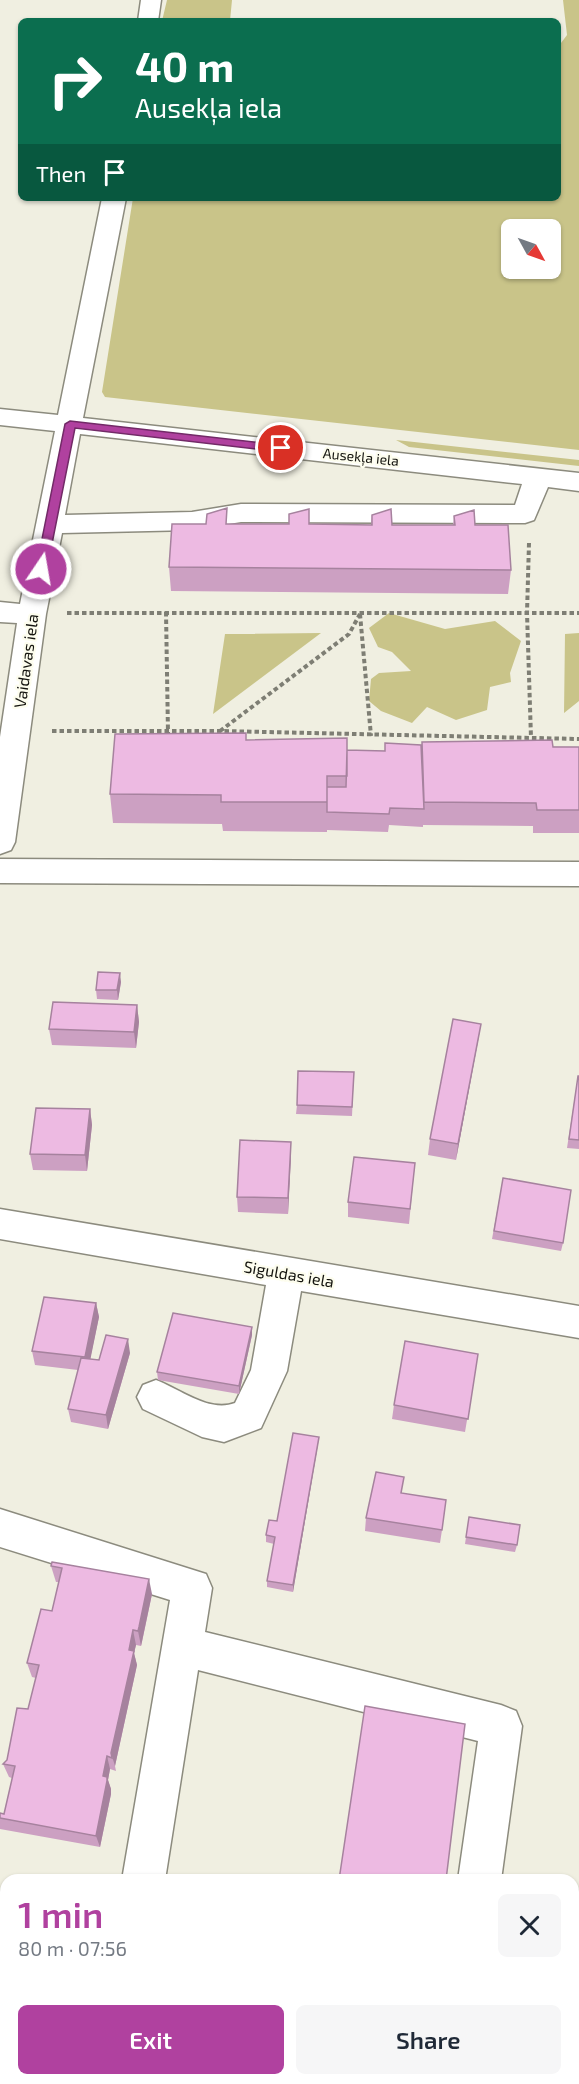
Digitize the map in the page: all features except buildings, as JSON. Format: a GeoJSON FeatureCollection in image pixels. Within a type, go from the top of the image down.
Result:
{"type":"FeatureCollection","features":[{"type":"Feature","properties":{"kind":"street"},"geometry":{"type":"LineString","coordinates":[[148,18],[151,0]]}},
{"type":"Feature","properties":{"kind":"street","name":"Vaidavas iela"},"geometry":{"type":"LineString","coordinates":[[0,842],[32,614],[113,201]]}},
{"type":"Feature","properties":{"kind":"street","name":"Ausekļa iela"},"geometry":{"type":"LineString","coordinates":[[0,417],[579,482]]}},
{"type":"Feature","properties":{"kind":"street"},"geometry":{"type":"LineString","coordinates":[[51,524],[192,520],[241,513],[525,514],[538,477]]}},
{"type":"Feature","properties":{"kind":"street"},"geometry":{"type":"LineString","coordinates":[[0,612],[32,614]]}},
{"type":"Feature","properties":{"kind":"street"},"geometry":{"type":"LineString","coordinates":[[0,872],[579,874]]}},
{"type":"Feature","properties":{"kind":"street","name":"Siguldas iela"},"geometry":{"type":"LineString","coordinates":[[0,1224],[579,1322]]}},
{"type":"Feature","properties":{"kind":"street"},"geometry":{"type":"LineString","coordinates":[[156,1397],[202,1420],[224,1425],[248,1416],[269,1371],[286,1274]]}},
{"type":"Feature","properties":{"kind":"street"},"geometry":{"type":"LineString","coordinates":[[0,1528],[192,1588],[144,1874]]}},
{"type":"Feature","properties":{"kind":"street"},"geometry":{"type":"LineString","coordinates":[[182,1646],[501,1726],[480,1874]]}},
{"type":"Feature","properties":{"kind":"path"},"geometry":{"type":"LineString","coordinates":[[530,534],[527,613],[531,738]]}},
{"type":"Feature","properties":{"kind":"path"},"geometry":{"type":"LineString","coordinates":[[166,612],[168,733]]}},
{"type":"Feature","properties":{"kind":"path"},"geometry":{"type":"LineString","coordinates":[[32,614],[579,613]]}},
{"type":"Feature","properties":{"kind":"path"},"geometry":{"type":"LineString","coordinates":[[220,731],[349,634],[360,614]]}},
{"type":"Feature","properties":{"kind":"path"},"geometry":{"type":"LineString","coordinates":[[360,614],[371,736]]}},
{"type":"Feature","properties":{"kind":"path"},"geometry":{"type":"LineString","coordinates":[[17,730],[168,733],[220,731],[579,739]]}},
{"type":"Feature","properties":{"kind":"shaded area"},"geometry":{"type":"Polygon","coordinates":[[[167,0],[232,0],[230,18],[163,18],[167,0]]]}},
{"type":"Feature","properties":{"kind":"shaded area"},"geometry":{"type":"Polygon","coordinates":[[[563,0],[579,0],[579,450],[105,397],[102,392],[133,201],[561,201],[561,43],[567,35],[563,0]]]}},
{"type":"Feature","properties":{"kind":"shaded area"},"geometry":{"type":"Polygon","coordinates":[[[396,440],[579,460],[579,466],[409,447],[396,440]]]}},
{"type":"Feature","properties":{"kind":"shaded area"},"geometry":{"type":"Polygon","coordinates":[[[389,613],[445,629],[495,621],[521,641],[510,673],[511,682],[490,687],[487,710],[456,720],[427,707],[412,723],[381,711],[369,701],[371,679],[379,673],[411,671],[392,652],[378,647],[369,628],[389,613]]]}},
{"type":"Feature","properties":{"kind":"shaded area"},"geometry":{"type":"Polygon","coordinates":[[[321,633],[213,714],[225,634],[321,633]]]}},
{"type":"Feature","properties":{"kind":"shaded area"},"geometry":{"type":"Polygon","coordinates":[[[579,633],[579,701],[564,713],[565,634],[579,633]]]}},
{"type":"Feature","properties":{"kind":"route"},"geometry":{"type":"LineString","coordinates":[[41,569],[70,424],[281,448]]}}]}
